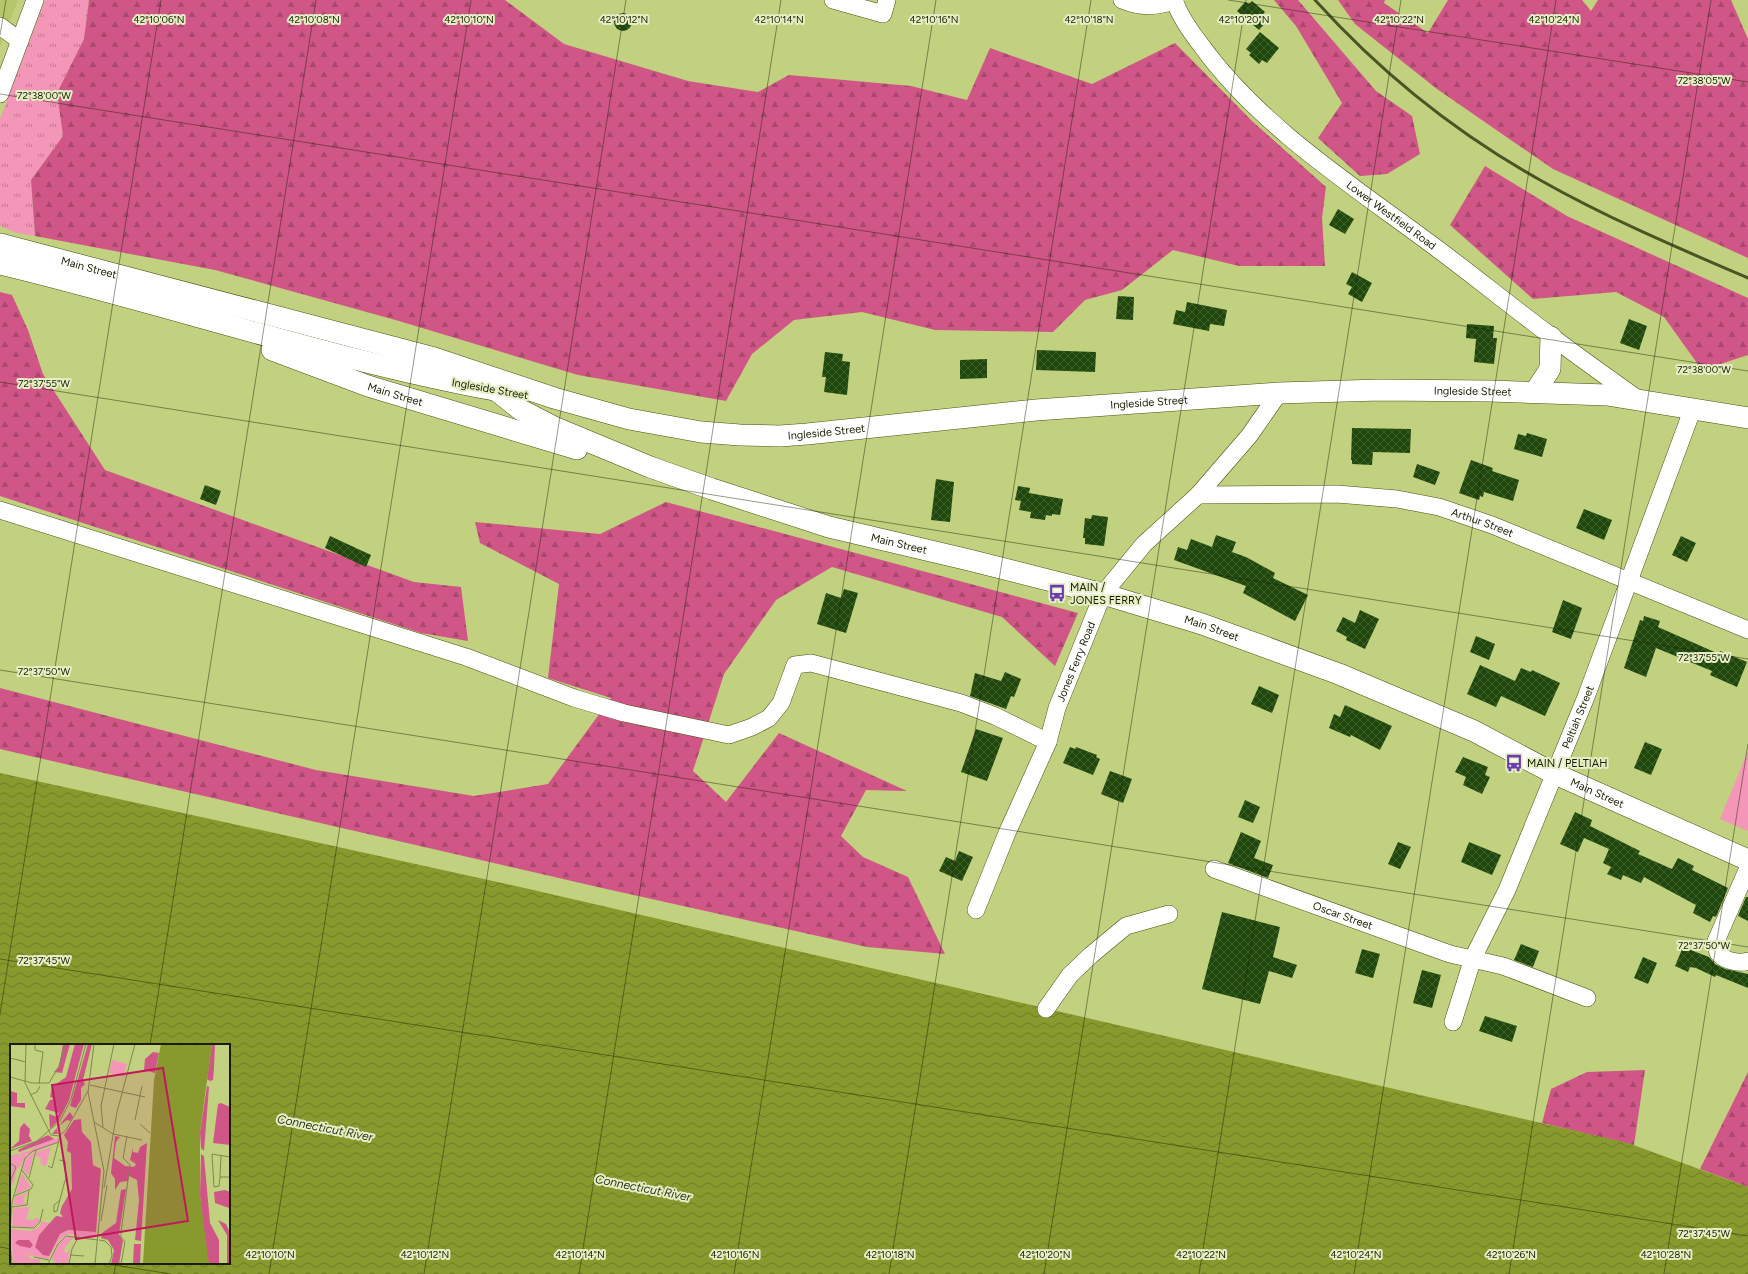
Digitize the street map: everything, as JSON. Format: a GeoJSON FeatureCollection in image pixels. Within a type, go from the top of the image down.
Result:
{"type":"FeatureCollection","features":[{"type":"Feature","properties":{"kind":"main road","name":"Main Street"},"geometry":{"type":"LineString","coordinates":[[0,244],[434,358]]}},
{"type":"Feature","properties":{"kind":"main road","name":"Main Street"},"geometry":{"type":"LineString","coordinates":[[0,264],[270,338],[427,377]]}},
{"type":"Feature","properties":{"kind":"main road","name":"Main Street"},"geometry":{"type":"LineString","coordinates":[[148,304],[368,386],[568,447],[650,467]]}},
{"type":"Feature","properties":{"kind":"main road"},"geometry":{"type":"LineString","coordinates":[[1535,392],[1550,369],[1551,337]]}},
{"type":"Feature","properties":{"kind":"main road","name":"Ingleside Street"},"geometry":{"type":"LineString","coordinates":[[434,358],[554,398],[629,418],[701,432],[740,435],[780,436],[834,432],[1036,410],[1279,393],[1380,390],[1535,392],[1607,395],[1748,418]]}},
{"type":"Feature","properties":{"kind":"main road","name":"Main Street"},"geometry":{"type":"LineString","coordinates":[[479,372],[497,391],[521,410],[556,428],[650,467],[829,527],[1103,594],[1202,624],[1339,674],[1474,731],[1553,774],[1748,860]]}},
{"type":"Feature","properties":{"kind":"main road","name":"Ingleside Street"},"geometry":{"type":"LineString","coordinates":[[427,377],[497,391],[554,398]]}},
{"type":"Feature","properties":{"kind":"street"},"geometry":{"type":"LineString","coordinates":[[0,94],[35,0]]}},
{"type":"Feature","properties":{"kind":"street"},"geometry":{"type":"LineString","coordinates":[[833,0],[883,14],[887,0]]}},
{"type":"Feature","properties":{"kind":"street"},"geometry":{"type":"LineString","coordinates":[[1122,0],[1138,6],[1147,7],[1160,6],[1174,1]]}},
{"type":"Feature","properties":{"kind":"street","name":"Lower Westfield Road"},"geometry":{"type":"LineString","coordinates":[[1174,1],[1185,22],[1207,55],[1229,80],[1267,117],[1327,167],[1437,248],[1551,337],[1639,400]]}},
{"type":"Feature","properties":{"kind":"street"},"geometry":{"type":"LineString","coordinates":[[0,26],[20,41]]}},
{"type":"Feature","properties":{"kind":"street","name":"Jones Ferry Road"},"geometry":{"type":"LineString","coordinates":[[976,910],[1007,833],[1048,742],[1057,708],[1103,594],[1144,544],[1198,495],[1249,436],[1279,393]]}},
{"type":"Feature","properties":{"kind":"street","name":"Peltiah Street"},"geometry":{"type":"LineString","coordinates":[[1453,1022],[1473,958],[1506,890],[1586,697],[1630,582],[1692,408]]}},
{"type":"Feature","properties":{"kind":"street","name":"Arthur Street"},"geometry":{"type":"LineString","coordinates":[[1198,495],[1337,494],[1397,499],[1439,507],[1492,526],[1748,630]]}},
{"type":"Feature","properties":{"kind":"street"},"geometry":{"type":"LineString","coordinates":[[0,510],[466,657],[574,698],[624,713],[729,735],[752,727],[769,718],[781,703],[795,665],[811,663],[961,703],[996,716],[1048,742]]}},
{"type":"Feature","properties":{"kind":"street"},"geometry":{"type":"LineString","coordinates":[[1748,868],[1716,941],[1720,955],[1737,962],[1742,963],[1748,961]]}},
{"type":"Feature","properties":{"kind":"street","name":"Oscar Street"},"geometry":{"type":"LineString","coordinates":[[1214,869],[1450,954],[1503,966],[1587,998]]}},
{"type":"Feature","properties":{"kind":"street"},"geometry":{"type":"LineString","coordinates":[[1046,1008],[1070,975],[1091,955],[1126,926],[1169,914]]}},
{"type":"Feature","properties":{"kind":"shaded area"},"geometry":{"type":"Polygon","coordinates":[[[0,0],[18,0],[0,47],[0,0]]]}},
{"type":"Feature","properties":{"kind":"green space"},"geometry":{"type":"Polygon","coordinates":[[[45,0],[89,0],[84,39],[57,93],[63,136],[31,180],[35,236],[17,233],[0,226],[0,119],[45,0]]]}},
{"type":"Feature","properties":{"kind":"green space"},"geometry":{"type":"Polygon","coordinates":[[[89,0],[505,0],[564,44],[688,81],[758,92],[789,75],[911,86],[967,100],[990,48],[1092,84],[1175,43],[1252,121],[1326,187],[1322,218],[1325,266],[1239,266],[1173,250],[1122,290],[1085,300],[1053,332],[935,330],[862,312],[794,320],[752,354],[726,401],[578,375],[399,321],[215,270],[35,236],[31,180],[63,136],[57,93],[84,39],[89,0]]]}},
{"type":"Feature","properties":{"kind":"green space"},"geometry":{"type":"Polygon","coordinates":[[[1274,0],[1298,0],[1376,91],[1412,116],[1420,154],[1387,174],[1360,176],[1318,138],[1342,103],[1296,26],[1274,0]]]}},
{"type":"Feature","properties":{"kind":"green space"},"geometry":{"type":"Polygon","coordinates":[[[1338,0],[1385,0],[1384,3],[1428,33],[1448,0],[1582,0],[1591,11],[1598,0],[1731,0],[1748,39],[1748,258],[1553,169],[1437,89],[1355,24],[1338,0]]]}},
{"type":"Feature","properties":{"kind":"green space"},"geometry":{"type":"Polygon","coordinates":[[[1485,166],[1567,216],[1748,298],[1748,355],[1702,370],[1664,317],[1616,292],[1533,299],[1450,225],[1485,166]]]}},
{"type":"Feature","properties":{"kind":"green space"},"geometry":{"type":"Polygon","coordinates":[[[0,292],[12,295],[28,330],[43,374],[105,470],[414,582],[461,587],[468,641],[421,633],[0,496],[0,292]]]}},
{"type":"Feature","properties":{"kind":"green space"},"geometry":{"type":"Polygon","coordinates":[[[666,502],[1078,613],[1055,666],[1002,617],[832,567],[776,600],[724,674],[693,771],[726,802],[779,733],[907,791],[866,790],[841,836],[863,857],[908,877],[945,954],[867,947],[602,888],[0,749],[0,688],[316,770],[474,796],[548,784],[611,698],[548,678],[559,584],[480,543],[475,522],[600,534],[666,502]]]}},
{"type":"Feature","properties":{"kind":"green space"},"geometry":{"type":"Polygon","coordinates":[[[1748,751],[1748,831],[1720,819],[1748,751]]]}},
{"type":"Feature","properties":{"kind":"green space"},"geometry":{"type":"Polygon","coordinates":[[[1645,1070],[1634,1145],[1542,1123],[1551,1089],[1587,1072],[1645,1070]]]}},
{"type":"Feature","properties":{"kind":"green space"},"geometry":{"type":"Polygon","coordinates":[[[1748,1072],[1748,1187],[1700,1169],[1748,1072]]]}},
{"type":"Feature","properties":{"kind":"water","name":"Connecticut River"},"geometry":{"type":"Polygon","coordinates":[[[0,773],[516,886],[1628,1143],[1748,1187],[1748,1274],[0,1274],[0,773]]]}},
{"type":"Feature","properties":{"kind":"building"},"geometry":{"type":"Polygon","coordinates":[[[1252,1],[1265,12],[1262,15],[1268,20],[1259,30],[1237,11],[1245,2],[1249,4],[1252,1]]]}},
{"type":"Feature","properties":{"kind":"building"},"geometry":{"type":"Polygon","coordinates":[[[623,13],[629,16],[632,22],[629,28],[623,31],[617,28],[614,22],[617,16],[623,13]]]}},
{"type":"Feature","properties":{"kind":"building"},"geometry":{"type":"Polygon","coordinates":[[[1260,32],[1279,48],[1267,63],[1262,60],[1259,64],[1249,55],[1251,53],[1246,49],[1260,32]]]}},
{"type":"Feature","properties":{"kind":"building"},"geometry":{"type":"Polygon","coordinates":[[[1338,209],[1354,219],[1345,234],[1329,225],[1338,209]]]}},
{"type":"Feature","properties":{"kind":"building"},"geometry":{"type":"Polygon","coordinates":[[[1352,272],[1372,283],[1362,302],[1348,294],[1352,287],[1346,284],[1352,272]]]}},
{"type":"Feature","properties":{"kind":"building"},"geometry":{"type":"Polygon","coordinates":[[[1118,296],[1134,297],[1133,320],[1116,319],[1118,296]]]}},
{"type":"Feature","properties":{"kind":"building"},"geometry":{"type":"Polygon","coordinates":[[[1187,302],[1227,310],[1224,326],[1210,324],[1209,331],[1173,324],[1176,310],[1185,312],[1187,302]]]}},
{"type":"Feature","properties":{"kind":"building"},"geometry":{"type":"Polygon","coordinates":[[[1629,319],[1647,326],[1639,350],[1620,343],[1629,319]]]}},
{"type":"Feature","properties":{"kind":"building"},"geometry":{"type":"Polygon","coordinates":[[[1467,324],[1494,326],[1493,338],[1497,338],[1494,364],[1474,362],[1476,339],[1466,338],[1467,324]]]}},
{"type":"Feature","properties":{"kind":"building"},"geometry":{"type":"Polygon","coordinates":[[[1037,350],[1096,352],[1095,372],[1036,370],[1037,350]]]}},
{"type":"Feature","properties":{"kind":"building"},"geometry":{"type":"Polygon","coordinates":[[[825,352],[843,354],[842,361],[850,362],[847,395],[824,392],[826,377],[822,377],[825,352]]]}},
{"type":"Feature","properties":{"kind":"building"},"geometry":{"type":"Polygon","coordinates":[[[987,359],[987,378],[960,379],[960,360],[987,359]]]}},
{"type":"Feature","properties":{"kind":"building"},"geometry":{"type":"Polygon","coordinates":[[[1352,428],[1411,429],[1410,453],[1373,452],[1372,465],[1352,464],[1352,428]]]}},
{"type":"Feature","properties":{"kind":"building"},"geometry":{"type":"Polygon","coordinates":[[[1527,433],[1547,439],[1542,457],[1514,449],[1518,434],[1526,436],[1527,433]]]}},
{"type":"Feature","properties":{"kind":"building"},"geometry":{"type":"Polygon","coordinates":[[[1471,460],[1493,468],[1492,471],[1519,480],[1513,501],[1484,492],[1483,497],[1480,496],[1479,500],[1459,493],[1471,460]]]}},
{"type":"Feature","properties":{"kind":"building"},"geometry":{"type":"Polygon","coordinates":[[[1417,464],[1440,472],[1435,485],[1413,477],[1417,464]]]}},
{"type":"Feature","properties":{"kind":"building"},"geometry":{"type":"Polygon","coordinates":[[[936,479],[954,482],[950,522],[931,520],[936,479]]]}},
{"type":"Feature","properties":{"kind":"building"},"geometry":{"type":"Polygon","coordinates":[[[205,485],[221,491],[216,505],[200,499],[205,485]]]}},
{"type":"Feature","properties":{"kind":"building"},"geometry":{"type":"Polygon","coordinates":[[[1018,486],[1030,488],[1029,493],[1063,499],[1060,515],[1046,515],[1045,520],[1030,518],[1031,512],[1019,510],[1021,501],[1015,500],[1018,486]]]}},
{"type":"Feature","properties":{"kind":"building"},"geometry":{"type":"Polygon","coordinates":[[[1584,509],[1612,520],[1604,540],[1576,528],[1584,509]]]}},
{"type":"Feature","properties":{"kind":"building"},"geometry":{"type":"Polygon","coordinates":[[[1092,515],[1108,517],[1104,546],[1085,544],[1085,538],[1083,538],[1085,518],[1091,519],[1092,515]]]}},
{"type":"Feature","properties":{"kind":"building"},"geometry":{"type":"Polygon","coordinates":[[[1216,535],[1236,542],[1232,552],[1246,557],[1275,573],[1273,578],[1308,595],[1295,621],[1243,593],[1246,586],[1174,560],[1178,547],[1187,550],[1191,539],[1212,547],[1216,535]]]}},
{"type":"Feature","properties":{"kind":"building"},"geometry":{"type":"Polygon","coordinates":[[[330,536],[371,555],[366,567],[325,548],[330,536]]]}},
{"type":"Feature","properties":{"kind":"building"},"geometry":{"type":"Polygon","coordinates":[[[1681,536],[1696,543],[1687,562],[1672,555],[1681,536]]]}},
{"type":"Feature","properties":{"kind":"building"},"geometry":{"type":"Polygon","coordinates":[[[844,589],[858,593],[846,633],[817,624],[826,593],[841,598],[844,589]]]}},
{"type":"Feature","properties":{"kind":"building"},"geometry":{"type":"Polygon","coordinates":[[[1563,600],[1582,608],[1571,639],[1552,632],[1563,600]]]}},
{"type":"Feature","properties":{"kind":"building"},"geometry":{"type":"Polygon","coordinates":[[[1360,610],[1379,619],[1365,649],[1346,640],[1347,637],[1336,631],[1343,617],[1355,623],[1360,610]]]}},
{"type":"Feature","properties":{"kind":"building"},"geometry":{"type":"Polygon","coordinates":[[[1644,616],[1660,621],[1658,627],[1719,654],[1720,651],[1747,662],[1737,687],[1710,675],[1712,671],[1656,648],[1646,677],[1624,668],[1640,620],[1643,621],[1644,616]]]}},
{"type":"Feature","properties":{"kind":"building"},"geometry":{"type":"Polygon","coordinates":[[[1476,636],[1495,644],[1489,660],[1470,652],[1476,636]]]}},
{"type":"Feature","properties":{"kind":"building"},"geometry":{"type":"Polygon","coordinates":[[[1480,665],[1515,681],[1521,668],[1531,672],[1532,670],[1560,683],[1545,716],[1501,696],[1496,707],[1467,694],[1480,665]]]}},
{"type":"Feature","properties":{"kind":"building"},"geometry":{"type":"Polygon","coordinates":[[[1005,672],[1021,679],[1014,697],[1011,696],[1006,709],[970,696],[975,673],[1001,681],[1005,672]]]}},
{"type":"Feature","properties":{"kind":"building"},"geometry":{"type":"Polygon","coordinates":[[[1259,686],[1279,695],[1272,713],[1251,704],[1259,686]]]}},
{"type":"Feature","properties":{"kind":"building"},"geometry":{"type":"Polygon","coordinates":[[[1345,705],[1392,726],[1380,750],[1351,735],[1350,737],[1329,728],[1334,714],[1340,717],[1345,705]]]}},
{"type":"Feature","properties":{"kind":"building"},"geometry":{"type":"Polygon","coordinates":[[[976,729],[1003,738],[987,781],[961,772],[976,729]]]}},
{"type":"Feature","properties":{"kind":"building"},"geometry":{"type":"Polygon","coordinates":[[[1645,742],[1662,749],[1651,775],[1634,768],[1645,742]]]}},
{"type":"Feature","properties":{"kind":"building"},"geometry":{"type":"Polygon","coordinates":[[[1070,747],[1075,749],[1076,747],[1097,755],[1096,757],[1100,759],[1093,775],[1063,763],[1070,747]]]}},
{"type":"Feature","properties":{"kind":"building"},"geometry":{"type":"Polygon","coordinates":[[[1463,757],[1488,767],[1485,775],[1490,777],[1482,794],[1463,785],[1466,777],[1455,772],[1463,757]]]}},
{"type":"Feature","properties":{"kind":"building"},"geometry":{"type":"Polygon","coordinates":[[[1110,771],[1132,779],[1123,803],[1101,794],[1110,771]]]}},
{"type":"Feature","properties":{"kind":"building"},"geometry":{"type":"Polygon","coordinates":[[[1245,800],[1260,807],[1253,823],[1238,817],[1245,800]]]}},
{"type":"Feature","properties":{"kind":"building"},"geometry":{"type":"Polygon","coordinates":[[[1575,812],[1592,820],[1590,826],[1640,851],[1638,854],[1672,869],[1678,858],[1694,866],[1692,870],[1728,888],[1716,917],[1713,916],[1710,922],[1693,913],[1696,905],[1644,877],[1641,883],[1623,875],[1621,880],[1607,874],[1611,867],[1603,863],[1609,849],[1584,838],[1578,852],[1560,844],[1575,812]]]}},
{"type":"Feature","properties":{"kind":"building"},"geometry":{"type":"Polygon","coordinates":[[[1241,832],[1261,841],[1254,858],[1273,865],[1268,878],[1228,863],[1241,832]]]}},
{"type":"Feature","properties":{"kind":"building"},"geometry":{"type":"Polygon","coordinates":[[[1398,842],[1411,847],[1400,869],[1388,864],[1398,842]]]}},
{"type":"Feature","properties":{"kind":"building"},"geometry":{"type":"Polygon","coordinates":[[[1469,842],[1501,855],[1492,875],[1461,862],[1469,842]]]}},
{"type":"Feature","properties":{"kind":"building"},"geometry":{"type":"Polygon","coordinates":[[[959,851],[973,857],[962,881],[939,871],[946,857],[955,861],[959,851]]]}},
{"type":"Feature","properties":{"kind":"building"},"geometry":{"type":"Polygon","coordinates":[[[1746,897],[1748,897],[1748,921],[1738,916],[1746,897]]]}},
{"type":"Feature","properties":{"kind":"building"},"geometry":{"type":"Polygon","coordinates":[[[1222,912],[1280,927],[1273,957],[1297,965],[1292,978],[1269,971],[1260,1004],[1202,989],[1222,912]]]}},
{"type":"Feature","properties":{"kind":"building"},"geometry":{"type":"Polygon","coordinates":[[[1521,944],[1539,951],[1533,967],[1514,960],[1521,944]]]}},
{"type":"Feature","properties":{"kind":"building"},"geometry":{"type":"Polygon","coordinates":[[[1683,947],[1709,957],[1715,964],[1725,969],[1748,974],[1748,988],[1716,975],[1715,977],[1696,968],[1690,967],[1688,972],[1675,966],[1683,947]]]}},
{"type":"Feature","properties":{"kind":"building"},"geometry":{"type":"Polygon","coordinates":[[[1362,949],[1380,954],[1373,978],[1355,973],[1362,949]]]}},
{"type":"Feature","properties":{"kind":"building"},"geometry":{"type":"Polygon","coordinates":[[[1643,957],[1657,963],[1648,984],[1634,978],[1643,957]]]}},
{"type":"Feature","properties":{"kind":"building"},"geometry":{"type":"Polygon","coordinates":[[[1422,970],[1441,975],[1432,1008],[1413,1003],[1422,970]]]}},
{"type":"Feature","properties":{"kind":"building"},"geometry":{"type":"Polygon","coordinates":[[[1485,1016],[1517,1026],[1512,1042],[1479,1031],[1485,1016]]]}},
{"type":"Feature","properties":{"kind":"railway"},"geometry":{"type":"LineString","coordinates":[[1315,0],[1366,52],[1420,99],[1449,121],[1509,162],[1565,194],[1617,220],[1748,278]]}},
{"type":"Feature","properties":{"kind":"place","name":"MAIN / JONES FERRY"},"geometry":{"type":"Point","coordinates":[1057,593]}},
{"type":"Feature","properties":{"kind":"place","name":"MAIN / PELTIAH"},"geometry":{"type":"Point","coordinates":[1514,763]}}]}
